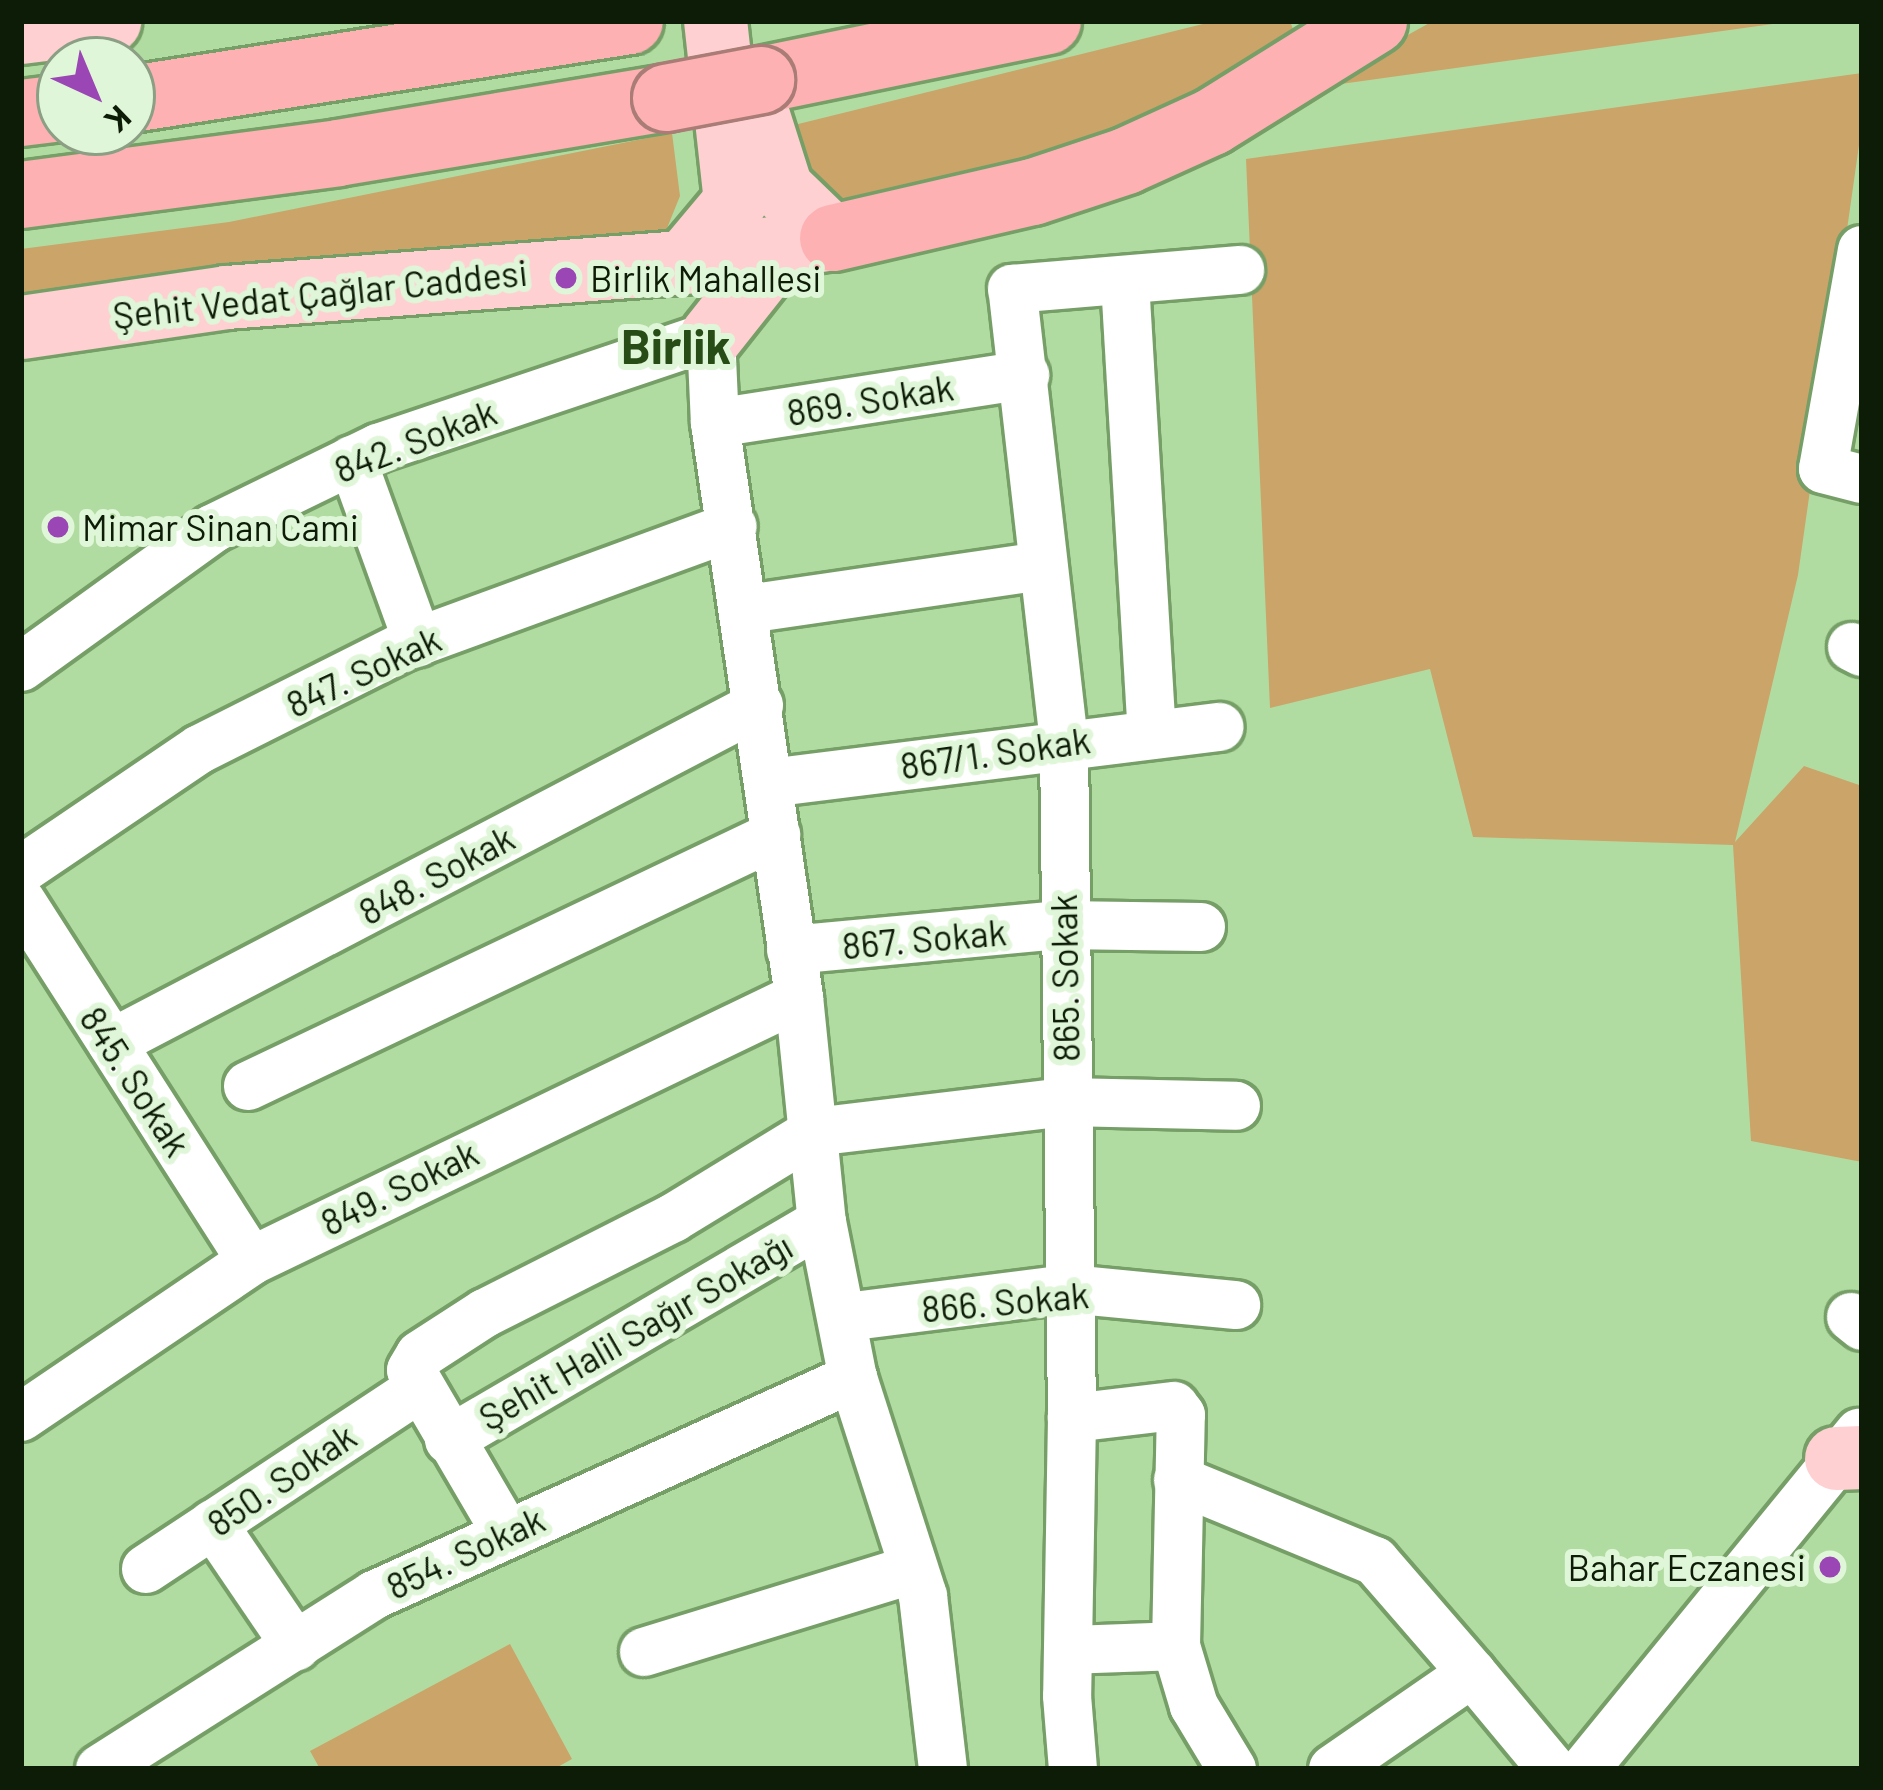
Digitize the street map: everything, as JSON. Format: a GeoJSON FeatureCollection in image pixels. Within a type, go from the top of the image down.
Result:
{"type":"FeatureCollection","features":[{"type":"Feature","properties":{"kind":"highway"},"geometry":{"type":"LineString","coordinates":[[156,95],[630,21]]}},
{"type":"Feature","properties":{"kind":"highway"},"geometry":{"type":"LineString","coordinates":[[21,195],[338,153],[665,98],[750,50],[1048,21]]}},
{"type":"Feature","properties":{"kind":"highway"},"geometry":{"type":"LineString","coordinates":[[806,244],[1033,192],[1126,161],[1212,122],[1374,21]]}},
{"type":"Feature","properties":{"kind":"main road"},"geometry":{"type":"LineString","coordinates":[[21,32],[109,21]]}},
{"type":"Feature","properties":{"kind":"main road"},"geometry":{"type":"LineString","coordinates":[[715,21],[734,201],[684,262],[711,336],[806,244],[770,164],[750,50]]}},
{"type":"Feature","properties":{"kind":"main road","name":"Şehit Vedat Çağlar Caddesi"},"geometry":{"type":"LineString","coordinates":[[21,327],[226,297],[684,262],[806,244]]}},
{"type":"Feature","properties":{"kind":"street"},"geometry":{"type":"LineString","coordinates":[[1862,250],[1823,469],[1862,479]]}},
{"type":"Feature","properties":{"kind":"street","name":"865. Sokak"},"geometry":{"type":"LineString","coordinates":[[1073,1769],[1069,1650],[1072,1418],[1061,925],[1064,742],[1012,289],[1240,270]]}},
{"type":"Feature","properties":{"kind":"street"},"geometry":{"type":"LineString","coordinates":[[1125,282],[1152,733]]}},
{"type":"Feature","properties":{"kind":"street"},"geometry":{"type":"LineString","coordinates":[[711,336],[716,424],[747,609],[822,1222],[846,1317],[853,1378],[914,1569],[934,1660],[943,1769]]}},
{"type":"Feature","properties":{"kind":"street","name":"842. Sokak"},"geometry":{"type":"LineString","coordinates":[[21,667],[212,529],[352,460],[711,336]]}},
{"type":"Feature","properties":{"kind":"street","name":"869. Sokak"},"geometry":{"type":"LineString","coordinates":[[716,424],[1025,375]]}},
{"type":"Feature","properties":{"kind":"street"},"geometry":{"type":"LineString","coordinates":[[352,460],[418,642]]}},
{"type":"Feature","properties":{"kind":"street","name":"847. Sokak"},"geometry":{"type":"LineString","coordinates":[[21,870],[200,749],[418,642],[733,526]]}},
{"type":"Feature","properties":{"kind":"street"},"geometry":{"type":"LineString","coordinates":[[747,609],[1042,566]]}},
{"type":"Feature","properties":{"kind":"street","name":"848. Sokak"},"geometry":{"type":"LineString","coordinates":[[112,1043],[759,705]]}},
{"type":"Feature","properties":{"kind":"street","name":"867/1. Sokak"},"geometry":{"type":"LineString","coordinates":[[770,783],[1064,742],[1220,727]]}},
{"type":"Feature","properties":{"kind":"street"},"geometry":{"type":"LineString","coordinates":[[248,1086],[776,835]]}},
{"type":"Feature","properties":{"kind":"street","name":"845. Sokak"},"geometry":{"type":"LineString","coordinates":[[21,901],[251,1261]]}},
{"type":"Feature","properties":{"kind":"street","name":"867. Sokak"},"geometry":{"type":"LineString","coordinates":[[795,973],[1061,925],[1201,926]]}},
{"type":"Feature","properties":{"kind":"street","name":"849. Sokak"},"geometry":{"type":"LineString","coordinates":[[21,1417],[251,1261],[795,973]]}},
{"type":"Feature","properties":{"kind":"street"},"geometry":{"type":"LineString","coordinates":[[505,1531],[416,1390],[411,1370],[420,1355],[814,1132],[1066,1102],[1236,1106]]}},
{"type":"Feature","properties":{"kind":"street","name":"Şehit Halil Sağır Sokağı"},"geometry":{"type":"LineString","coordinates":[[449,1440],[822,1222]]}},
{"type":"Feature","properties":{"kind":"street","name":"866. Sokak"},"geometry":{"type":"LineString","coordinates":[[846,1317],[1070,1289],[1236,1305]]}},
{"type":"Feature","properties":{"kind":"street","name":"854. Sokak"},"geometry":{"type":"LineString","coordinates":[[100,1769],[374,1594],[853,1378]]}},
{"type":"Feature","properties":{"kind":"street","name":"850. Sokak"},"geometry":{"type":"LineString","coordinates":[[146,1569],[416,1390]]}},
{"type":"Feature","properties":{"kind":"street"},"geometry":{"type":"LineString","coordinates":[[1072,1418],[1174,1406],[1184,1428],[1178,1480],[1176,1646],[1194,1706],[1232,1769]]}},
{"type":"Feature","properties":{"kind":"street"},"geometry":{"type":"LineString","coordinates":[[1585,1769],[1854,1448]]}},
{"type":"Feature","properties":{"kind":"street"},"geometry":{"type":"LineString","coordinates":[[1178,1480],[1375,1561],[1552,1769]]}},
{"type":"Feature","properties":{"kind":"street"},"geometry":{"type":"LineString","coordinates":[[214,1524],[296,1646]]}},
{"type":"Feature","properties":{"kind":"street"},"geometry":{"type":"LineString","coordinates":[[644,1652],[914,1569]]}},
{"type":"Feature","properties":{"kind":"street"},"geometry":{"type":"LineString","coordinates":[[1069,1650],[1176,1646]]}},
{"type":"Feature","properties":{"kind":"street"},"geometry":{"type":"LineString","coordinates":[[1333,1769],[1472,1673]]}},
{"type":"Feature","properties":{"kind":"shaded area"},"geometry":{"type":"Polygon","coordinates":[[[1215,21],[1290,21],[1294,32],[1202,90],[1059,160],[858,213],[815,198],[778,129],[1215,21]]]}},
{"type":"Feature","properties":{"kind":"shaded area"},"geometry":{"type":"Polygon","coordinates":[[[1433,21],[1795,21],[1312,88],[1433,21]]]}},
{"type":"Feature","properties":{"kind":"shaded area"},"geometry":{"type":"Polygon","coordinates":[[[1862,73],[1862,124],[1798,575],[1735,842],[1804,766],[1862,786],[1862,1162],[1751,1141],[1733,845],[1473,837],[1430,669],[1270,708],[1246,159],[1862,73]]]}},
{"type":"Feature","properties":{"kind":"shaded area"},"geometry":{"type":"Polygon","coordinates":[[[672,133],[680,196],[661,243],[21,307],[21,249],[229,222],[672,133]]]}},
{"type":"Feature","properties":{"kind":"shaded area"},"geometry":{"type":"Polygon","coordinates":[[[510,1644],[572,1759],[554,1769],[320,1769],[310,1751],[510,1644]]]}},
{"type":"Feature","properties":{"kind":"place","name":"Birlik Mahallesi"},"geometry":{"type":"Point","coordinates":[566,278]}},
{"type":"Feature","properties":{"kind":"place","name":"Mimar Sinan Cami"},"geometry":{"type":"Point","coordinates":[58,527]}},
{"type":"Feature","properties":{"kind":"place","name":"Bahar Eczanesi"},"geometry":{"type":"Point","coordinates":[1830,1567]}},
{"type":"Feature","properties":{"kind":"district","name":"Birlik"},"geometry":{"type":"Point","coordinates":[676,346]}}]}
